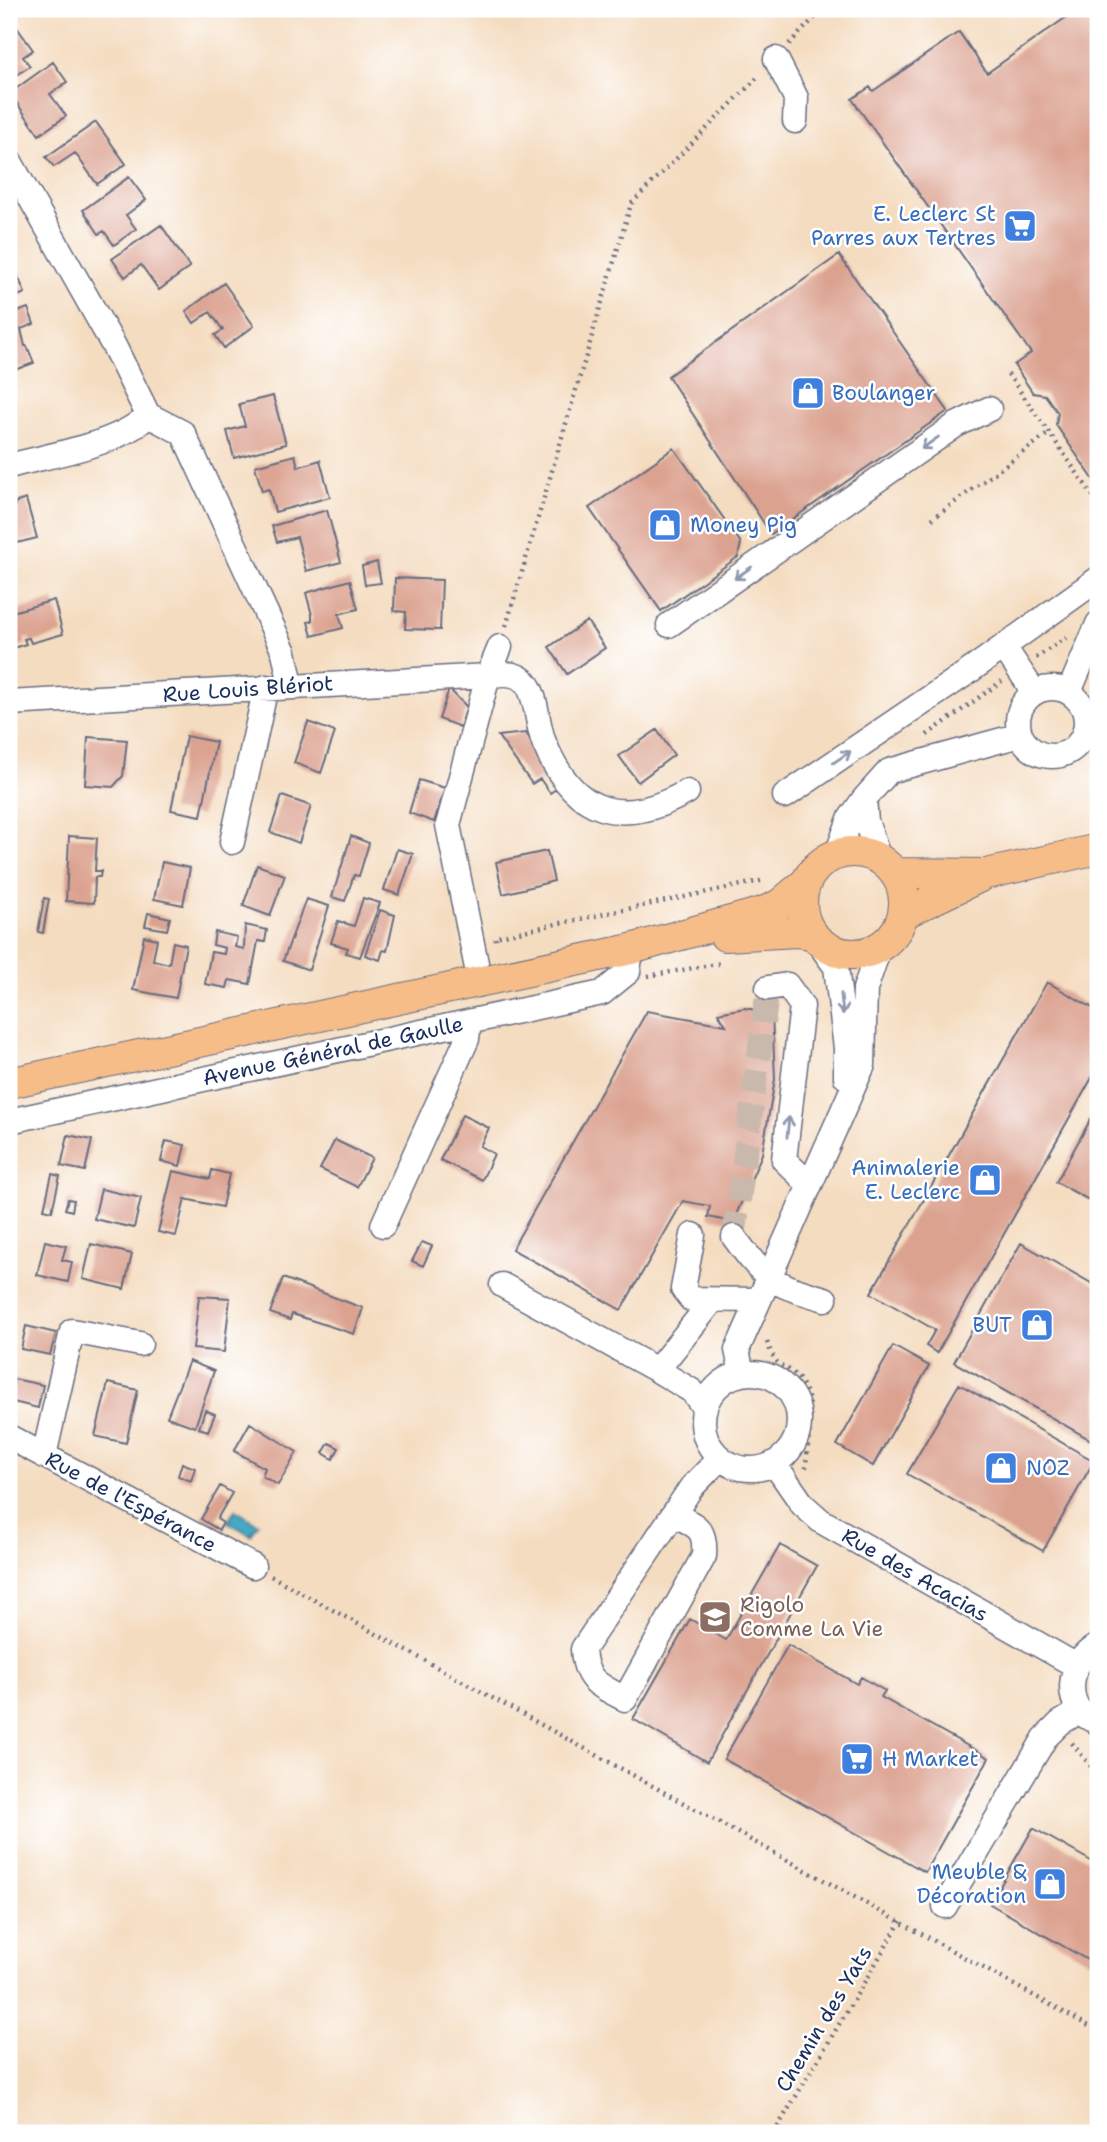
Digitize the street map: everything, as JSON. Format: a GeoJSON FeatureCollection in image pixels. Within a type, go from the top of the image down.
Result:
{"type":"FeatureCollection","features":[{"type":"Feature","properties":{"kind":"main road"},"geometry":{"type":"LineString","coordinates":[[903,914],[986,874],[1098,849]]}},
{"type":"Feature","properties":{"kind":"main road"},"geometry":{"type":"LineString","coordinates":[[887,866],[903,893],[903,914],[894,933],[878,948],[858,955],[837,952],[816,938],[806,924],[801,903],[806,883],[818,865],[837,854],[858,852],[887,866],[986,874]]}},
{"type":"Feature","properties":{"kind":"main road","name":"Avenue Général de Gaulle"},"geometry":{"type":"LineString","coordinates":[[9,1083],[631,949],[763,912],[780,904],[806,883]]}},
{"type":"Feature","properties":{"kind":"main road","name":"Avenue Général de Gaulle"},"geometry":{"type":"LineString","coordinates":[[631,949],[739,934],[816,938]]}},
{"type":"Feature","properties":{"kind":"street"},"geometry":{"type":"LineString","coordinates":[[776,59],[796,98],[795,121]]}},
{"type":"Feature","properties":{"kind":"street"},"geometry":{"type":"LineString","coordinates":[[9,160],[115,348],[148,415],[183,433],[284,652],[291,685]]}},
{"type":"Feature","properties":{"kind":"street"},"geometry":{"type":"LineString","coordinates":[[669,625],[956,425],[989,409]]}},
{"type":"Feature","properties":{"kind":"street"},"geometry":{"type":"LineString","coordinates":[[9,467],[108,439],[137,428],[148,415]]}},
{"type":"Feature","properties":{"kind":"street"},"geometry":{"type":"LineString","coordinates":[[786,796],[1098,579]]}},
{"type":"Feature","properties":{"kind":"street"},"geometry":{"type":"LineString","coordinates":[[1069,692],[1098,624]]}},
{"type":"Feature","properties":{"kind":"street"},"geometry":{"type":"LineString","coordinates":[[480,983],[448,825],[488,676],[500,647]]}},
{"type":"Feature","properties":{"kind":"street"},"geometry":{"type":"LineString","coordinates":[[1003,647],[1034,692]]}},
{"type":"Feature","properties":{"kind":"street","name":"Rue Louis Blériot"},"geometry":{"type":"LineString","coordinates":[[9,704],[291,685],[488,676],[504,672],[520,677],[532,690],[545,744],[571,788],[589,804],[615,813],[660,807],[687,792]]}},
{"type":"Feature","properties":{"kind":"street"},"geometry":{"type":"LineString","coordinates":[[232,842],[266,687]]}},
{"type":"Feature","properties":{"kind":"street"},"geometry":{"type":"LineString","coordinates":[[1046,688],[1069,692],[1092,714],[1080,741],[1065,754],[1041,754],[1030,748],[1020,735],[1020,711],[1034,692],[1046,688]]}},
{"type":"Feature","properties":{"kind":"street"},"geometry":{"type":"LineString","coordinates":[[837,854],[850,820],[875,783],[889,771],[1020,735]]}},
{"type":"Feature","properties":{"kind":"street"},"geometry":{"type":"LineString","coordinates":[[864,799],[866,821],[887,866]]}},
{"type":"Feature","properties":{"kind":"street"},"geometry":{"type":"LineString","coordinates":[[816,938],[836,967],[841,990],[846,1048],[846,1110]]}},
{"type":"Feature","properties":{"kind":"street"},"geometry":{"type":"LineString","coordinates":[[742,1373],[737,1350],[762,1289],[846,1110],[863,1065],[864,989],[878,948]]}},
{"type":"Feature","properties":{"kind":"street","name":"Avenue Général de Gaulle"},"geometry":{"type":"LineString","coordinates":[[9,1121],[602,993],[628,972],[631,949]]}},
{"type":"Feature","properties":{"kind":"street"},"geometry":{"type":"LineString","coordinates":[[768,988],[788,985],[802,1006],[784,1160],[810,1185]]}},
{"type":"Feature","properties":{"kind":"street"},"geometry":{"type":"LineString","coordinates":[[383,1224],[467,1039],[469,1022]]}},
{"type":"Feature","properties":{"kind":"street"},"geometry":{"type":"LineString","coordinates":[[693,1236],[682,1289],[691,1300],[713,1300],[781,1286],[825,1299]]}},
{"type":"Feature","properties":{"kind":"street"},"geometry":{"type":"LineString","coordinates":[[734,1237],[762,1289]]}},
{"type":"Feature","properties":{"kind":"street"},"geometry":{"type":"LineString","coordinates":[[502,1285],[692,1391],[704,1408]]}},
{"type":"Feature","properties":{"kind":"street"},"geometry":{"type":"LineString","coordinates":[[657,1370],[713,1300]]}},
{"type":"Feature","properties":{"kind":"street"},"geometry":{"type":"LineString","coordinates":[[44,1456],[72,1331],[140,1344]]}},
{"type":"Feature","properties":{"kind":"street"},"geometry":{"type":"LineString","coordinates":[[742,1373],[763,1374],[776,1379],[786,1388],[799,1413],[798,1433],[793,1445],[774,1463],[754,1469],[732,1465],[720,1458],[707,1441],[702,1419],[704,1408],[713,1391],[728,1378],[742,1373]]}},
{"type":"Feature","properties":{"kind":"street","name":"Rue de l'Espérance"},"geometry":{"type":"LineString","coordinates":[[9,1437],[253,1566]]}},
{"type":"Feature","properties":{"kind":"street"},"geometry":{"type":"LineString","coordinates":[[674,1514],[700,1529],[705,1540],[704,1556],[625,1699],[590,1678],[584,1667],[583,1649],[691,1488],[720,1458]]}},
{"type":"Feature","properties":{"kind":"street","name":"Rue des Acacias"},"geometry":{"type":"LineString","coordinates":[[774,1463],[803,1505],[821,1521],[1075,1665]]}},
{"type":"Feature","properties":{"kind":"street"},"geometry":{"type":"LineString","coordinates":[[945,1906],[1045,1738],[1060,1723],[1089,1716],[1070,1689],[1075,1665],[1086,1651],[1098,1646]]}},
{"type":"Feature","properties":{"kind":"path"},"geometry":{"type":"LineString","coordinates":[[500,647],[631,204],[823,9]]}},
{"type":"Feature","properties":{"kind":"path"},"geometry":{"type":"LineString","coordinates":[[1008,374],[1098,503]]}},
{"type":"Feature","properties":{"kind":"path"},"geometry":{"type":"LineString","coordinates":[[932,519],[1049,433]]}},
{"type":"Feature","properties":{"kind":"path"},"geometry":{"type":"LineString","coordinates":[[765,1337],[778,1366],[799,1379],[809,1404],[806,1478]]}},
{"type":"Feature","properties":{"kind":"path"},"geometry":{"type":"LineString","coordinates":[[253,1566],[327,1610],[901,1921],[1098,2031]]}},
{"type":"Feature","properties":{"kind":"path","name":"Chemin des Yats"},"geometry":{"type":"LineString","coordinates":[[774,2133],[901,1921]]}},
{"type":"Feature","properties":{"kind":"water"},"geometry":{"type":"Polygon","coordinates":[[[235,1510],[258,1524],[251,1535],[228,1522],[235,1510]]]}},
{"type":"Feature","properties":{"kind":"building","name":"E. Leclerc St Parres aux Tertres"},"geometry":{"type":"Polygon","coordinates":[[[1078,9],[1098,9],[1098,486],[1056,425],[1058,413],[1045,395],[1033,393],[1014,365],[1031,353],[852,99],[870,87],[873,91],[959,32],[987,73],[1078,9]]]}},
{"type":"Feature","properties":{"kind":"building"},"geometry":{"type":"Polygon","coordinates":[[[16,26],[33,50],[23,57],[30,66],[9,80],[9,31],[16,26]]]}},
{"type":"Feature","properties":{"kind":"building"},"geometry":{"type":"Polygon","coordinates":[[[53,62],[67,82],[50,94],[66,116],[39,135],[10,93],[53,62]]]}},
{"type":"Feature","properties":{"kind":"building"},"geometry":{"type":"Polygon","coordinates":[[[96,122],[126,164],[97,184],[75,153],[54,167],[46,157],[96,122]]]}},
{"type":"Feature","properties":{"kind":"building"},"geometry":{"type":"Polygon","coordinates":[[[129,177],[146,200],[126,215],[136,229],[114,245],[104,231],[99,234],[83,210],[129,177]]]}},
{"type":"Feature","properties":{"kind":"building"},"geometry":{"type":"Polygon","coordinates":[[[161,225],[190,267],[159,290],[141,265],[125,277],[112,259],[161,225]]]}},
{"type":"Feature","properties":{"kind":"building","name":"Boulanger"},"geometry":{"type":"Polygon","coordinates":[[[839,255],[948,411],[771,534],[668,376],[839,255]]]}},
{"type":"Feature","properties":{"kind":"building"},"geometry":{"type":"Polygon","coordinates":[[[14,267],[25,293],[9,300],[9,269],[14,267]]]}},
{"type":"Feature","properties":{"kind":"building"},"geometry":{"type":"Polygon","coordinates":[[[224,283],[254,326],[224,348],[215,335],[223,330],[210,312],[194,323],[186,311],[224,283]]]}},
{"type":"Feature","properties":{"kind":"building"},"geometry":{"type":"Polygon","coordinates":[[[28,308],[34,324],[21,329],[25,346],[34,363],[9,372],[9,315],[28,308]]]}},
{"type":"Feature","properties":{"kind":"building"},"geometry":{"type":"Polygon","coordinates":[[[273,396],[286,444],[234,458],[227,431],[245,426],[239,404],[273,396]]]}},
{"type":"Feature","properties":{"kind":"building","name":"Money Pig"},"geometry":{"type":"Polygon","coordinates":[[[674,448],[741,543],[738,557],[661,611],[589,508],[674,448]]]}},
{"type":"Feature","properties":{"kind":"building"},"geometry":{"type":"Polygon","coordinates":[[[295,455],[298,467],[320,460],[330,497],[275,512],[269,489],[262,491],[255,466],[295,455]]]}},
{"type":"Feature","properties":{"kind":"building"},"geometry":{"type":"Polygon","coordinates":[[[26,499],[37,538],[9,545],[9,509],[15,507],[14,503],[26,499]]]}},
{"type":"Feature","properties":{"kind":"building"},"geometry":{"type":"Polygon","coordinates":[[[327,510],[341,562],[306,571],[297,537],[277,542],[272,526],[327,510]]]}},
{"type":"Feature","properties":{"kind":"building"},"geometry":{"type":"Polygon","coordinates":[[[377,562],[381,583],[365,585],[362,566],[377,562]]]}},
{"type":"Feature","properties":{"kind":"building"},"geometry":{"type":"Polygon","coordinates":[[[395,578],[442,580],[440,630],[405,629],[406,612],[394,611],[395,578]]]}},
{"type":"Feature","properties":{"kind":"building"},"geometry":{"type":"Polygon","coordinates":[[[350,580],[358,609],[339,614],[343,628],[312,636],[308,622],[312,621],[312,615],[306,593],[350,580]]]}},
{"type":"Feature","properties":{"kind":"building"},"geometry":{"type":"Polygon","coordinates":[[[54,600],[63,634],[31,643],[29,638],[24,639],[26,644],[13,648],[9,613],[54,600]]]}},
{"type":"Feature","properties":{"kind":"building"},"geometry":{"type":"Polygon","coordinates":[[[587,621],[605,648],[567,674],[549,647],[587,621]]]}},
{"type":"Feature","properties":{"kind":"building"},"geometry":{"type":"Polygon","coordinates":[[[449,689],[467,707],[460,727],[439,719],[449,689]]]}},
{"type":"Feature","properties":{"kind":"building"},"geometry":{"type":"Polygon","coordinates":[[[308,722],[335,732],[321,773],[294,763],[308,722]]]}},
{"type":"Feature","properties":{"kind":"building"},"geometry":{"type":"Polygon","coordinates":[[[657,730],[674,755],[638,782],[619,756],[657,730]]]}},
{"type":"Feature","properties":{"kind":"building"},"geometry":{"type":"Polygon","coordinates":[[[526,733],[562,785],[550,793],[540,779],[532,784],[498,736],[526,733]]]}},
{"type":"Feature","properties":{"kind":"building"},"geometry":{"type":"Polygon","coordinates":[[[186,736],[216,742],[201,816],[171,810],[186,736]]]}},
{"type":"Feature","properties":{"kind":"building"},"geometry":{"type":"Polygon","coordinates":[[[88,737],[127,740],[123,776],[113,787],[85,785],[88,737]]]}},
{"type":"Feature","properties":{"kind":"building"},"geometry":{"type":"Polygon","coordinates":[[[419,780],[445,788],[434,822],[409,813],[419,780]]]}},
{"type":"Feature","properties":{"kind":"building"},"geometry":{"type":"Polygon","coordinates":[[[282,796],[311,806],[299,843],[270,832],[282,796]]]}},
{"type":"Feature","properties":{"kind":"building"},"geometry":{"type":"Polygon","coordinates":[[[69,836],[97,838],[95,871],[101,871],[100,877],[95,877],[94,903],[66,901],[69,836]]]}},
{"type":"Feature","properties":{"kind":"building"},"geometry":{"type":"Polygon","coordinates":[[[351,836],[369,843],[359,876],[354,875],[345,901],[332,897],[351,836]]]}},
{"type":"Feature","properties":{"kind":"building"},"geometry":{"type":"Polygon","coordinates":[[[397,849],[413,854],[399,895],[384,890],[397,849]]]}},
{"type":"Feature","properties":{"kind":"building"},"geometry":{"type":"Polygon","coordinates":[[[547,851],[554,881],[503,894],[496,862],[547,851]]]}},
{"type":"Feature","properties":{"kind":"building"},"geometry":{"type":"Polygon","coordinates":[[[162,862],[190,868],[183,905],[154,899],[162,862]]]}},
{"type":"Feature","properties":{"kind":"building"},"geometry":{"type":"Polygon","coordinates":[[[257,865],[285,875],[270,916],[243,906],[257,865]]]}},
{"type":"Feature","properties":{"kind":"building"},"geometry":{"type":"Polygon","coordinates":[[[44,898],[49,899],[43,933],[38,932],[44,898]]]}},
{"type":"Feature","properties":{"kind":"building"},"geometry":{"type":"Polygon","coordinates":[[[363,898],[380,903],[360,957],[346,953],[348,948],[331,943],[338,921],[354,926],[363,898]]]}},
{"type":"Feature","properties":{"kind":"building"},"geometry":{"type":"Polygon","coordinates":[[[306,899],[329,906],[309,970],[283,961],[306,899]]]}},
{"type":"Feature","properties":{"kind":"building"},"geometry":{"type":"Polygon","coordinates":[[[380,910],[395,915],[387,951],[383,950],[380,960],[365,955],[380,910]]]}},
{"type":"Feature","properties":{"kind":"building"},"geometry":{"type":"Polygon","coordinates":[[[148,913],[170,918],[167,930],[145,926],[148,913]]]}},
{"type":"Feature","properties":{"kind":"building"},"geometry":{"type":"Polygon","coordinates":[[[245,925],[267,930],[265,942],[258,941],[250,984],[229,980],[227,988],[205,984],[211,952],[224,954],[225,948],[213,945],[215,932],[237,937],[235,947],[244,949],[245,925]]]}},
{"type":"Feature","properties":{"kind":"building"},"geometry":{"type":"Polygon","coordinates":[[[144,936],[157,939],[153,960],[169,964],[173,942],[186,945],[176,998],[133,990],[144,936]]]}},
{"type":"Feature","properties":{"kind":"building","name":"Animalerie E. Leclerc"},"geometry":{"type":"Polygon","coordinates":[[[1047,982],[1098,1011],[1098,1067],[937,1353],[926,1346],[935,1330],[871,1293],[1047,982]]]}},
{"type":"Feature","properties":{"kind":"building"},"geometry":{"type":"Polygon","coordinates":[[[745,1008],[772,1013],[775,1079],[762,1154],[733,1222],[708,1217],[710,1206],[683,1201],[621,1310],[512,1249],[647,1011],[726,1025],[718,1013],[745,1008]]]}},
{"type":"Feature","properties":{"kind":"building"},"geometry":{"type":"Polygon","coordinates":[[[1098,1106],[1098,1205],[1056,1182],[1098,1106]]]}},
{"type":"Feature","properties":{"kind":"building"},"geometry":{"type":"Polygon","coordinates":[[[462,1115],[489,1128],[480,1146],[494,1154],[482,1180],[440,1160],[462,1115]]]}},
{"type":"Feature","properties":{"kind":"building"},"geometry":{"type":"Polygon","coordinates":[[[68,1135],[92,1140],[85,1171],[61,1166],[68,1135]]]}},
{"type":"Feature","properties":{"kind":"building"},"geometry":{"type":"Polygon","coordinates":[[[335,1140],[372,1158],[357,1187],[320,1169],[335,1140]]]}},
{"type":"Feature","properties":{"kind":"building"},"geometry":{"type":"Polygon","coordinates":[[[166,1141],[185,1145],[180,1166],[161,1161],[166,1141]]]}},
{"type":"Feature","properties":{"kind":"building"},"geometry":{"type":"Polygon","coordinates":[[[212,1170],[229,1174],[222,1207],[185,1199],[176,1236],[158,1232],[173,1171],[210,1179],[212,1170]]]}},
{"type":"Feature","properties":{"kind":"building"},"geometry":{"type":"Polygon","coordinates":[[[52,1174],[60,1176],[52,1211],[44,1209],[52,1174]]]}},
{"type":"Feature","properties":{"kind":"building"},"geometry":{"type":"Polygon","coordinates":[[[101,1189],[141,1198],[134,1228],[94,1219],[101,1189]]]}},
{"type":"Feature","properties":{"kind":"building"},"geometry":{"type":"Polygon","coordinates":[[[68,1199],[74,1200],[72,1211],[65,1209],[68,1199]]]}},
{"type":"Feature","properties":{"kind":"building"},"geometry":{"type":"Polygon","coordinates":[[[45,1241],[66,1246],[62,1260],[72,1262],[68,1282],[37,1275],[45,1241]]]}},
{"type":"Feature","properties":{"kind":"building"},"geometry":{"type":"Polygon","coordinates":[[[422,1242],[432,1246],[423,1266],[412,1261],[422,1242]]]}},
{"type":"Feature","properties":{"kind":"building","name":"BUT"},"geometry":{"type":"Polygon","coordinates":[[[1021,1243],[1098,1287],[1098,1444],[954,1362],[1021,1243]]]}},
{"type":"Feature","properties":{"kind":"building"},"geometry":{"type":"Polygon","coordinates":[[[91,1244],[132,1254],[124,1289],[83,1279],[91,1244]]]}},
{"type":"Feature","properties":{"kind":"building"},"geometry":{"type":"Polygon","coordinates":[[[283,1278],[363,1308],[354,1334],[292,1314],[290,1320],[270,1313],[283,1278]]]}},
{"type":"Feature","properties":{"kind":"building"},"geometry":{"type":"Polygon","coordinates":[[[199,1296],[230,1298],[224,1352],[193,1349],[199,1296]]]}},
{"type":"Feature","properties":{"kind":"building"},"geometry":{"type":"Polygon","coordinates":[[[26,1326],[56,1333],[50,1355],[21,1349],[26,1326]]]}},
{"type":"Feature","properties":{"kind":"building"},"geometry":{"type":"Polygon","coordinates":[[[893,1346],[929,1366],[873,1466],[837,1445],[893,1346]]]}},
{"type":"Feature","properties":{"kind":"building"},"geometry":{"type":"Polygon","coordinates":[[[189,1361],[214,1371],[195,1427],[167,1417],[189,1361]]]}},
{"type":"Feature","properties":{"kind":"building"},"geometry":{"type":"Polygon","coordinates":[[[14,1379],[43,1385],[38,1408],[9,1401],[14,1379]]]}},
{"type":"Feature","properties":{"kind":"building"},"geometry":{"type":"Polygon","coordinates":[[[108,1383],[138,1390],[126,1443],[95,1436],[108,1383]]]}},
{"type":"Feature","properties":{"kind":"building","name":"NOZ"},"geometry":{"type":"Polygon","coordinates":[[[959,1384],[1094,1461],[1043,1551],[907,1474],[959,1384]]]}},
{"type":"Feature","properties":{"kind":"building"},"geometry":{"type":"Polygon","coordinates":[[[205,1410],[215,1414],[208,1431],[199,1428],[205,1410]]]}},
{"type":"Feature","properties":{"kind":"building"},"geometry":{"type":"Polygon","coordinates":[[[250,1423],[297,1452],[278,1485],[262,1476],[265,1468],[234,1451],[250,1423]]]}},
{"type":"Feature","properties":{"kind":"building"},"geometry":{"type":"Polygon","coordinates":[[[329,1443],[339,1448],[333,1459],[323,1453],[329,1443]]]}},
{"type":"Feature","properties":{"kind":"building"},"geometry":{"type":"Polygon","coordinates":[[[182,1463],[195,1468],[191,1481],[178,1476],[182,1463]]]}},
{"type":"Feature","properties":{"kind":"building"},"geometry":{"type":"Polygon","coordinates":[[[220,1486],[232,1493],[217,1519],[223,1523],[219,1530],[201,1519],[220,1486]]]}},
{"type":"Feature","properties":{"kind":"building"},"geometry":{"type":"Polygon","coordinates":[[[780,1545],[817,1566],[707,1762],[633,1719],[690,1619],[726,1640],[780,1545]]]}},
{"type":"Feature","properties":{"kind":"building","name":"H Market"},"geometry":{"type":"Polygon","coordinates":[[[788,1645],[857,1684],[861,1677],[885,1691],[881,1697],[989,1758],[925,1872],[724,1759],[788,1645]]]}},
{"type":"Feature","properties":{"kind":"building","name":"Meuble & Décoration"},"geometry":{"type":"Polygon","coordinates":[[[1033,1828],[1098,1865],[1098,1966],[990,1904],[1033,1828]]]}},
{"type":"Feature","properties":{"kind":"tunnel"},"geometry":{"type":"LineString","coordinates":[[734,1237],[768,988]]}},
{"type":"Feature","properties":{"kind":"place","name":"E. Leclerc St Parres aux Tertres"},"geometry":{"type":"Point","coordinates":[1020,226]}},
{"type":"Feature","properties":{"kind":"place","name":"Boulanger"},"geometry":{"type":"Point","coordinates":[808,393]}},
{"type":"Feature","properties":{"kind":"place","name":"Money Pig"},"geometry":{"type":"Point","coordinates":[665,525]}},
{"type":"Feature","properties":{"kind":"place","name":"Animalerie E. Leclerc"},"geometry":{"type":"Point","coordinates":[985,1180]}},
{"type":"Feature","properties":{"kind":"place","name":"BUT"},"geometry":{"type":"Point","coordinates":[1037,1325]}},
{"type":"Feature","properties":{"kind":"place","name":"NOZ"},"geometry":{"type":"Point","coordinates":[1001,1468]}},
{"type":"Feature","properties":{"kind":"place","name":"Rigolo Comme La Vie"},"geometry":{"type":"Point","coordinates":[715,1617]}},
{"type":"Feature","properties":{"kind":"place","name":"H Market"},"geometry":{"type":"Point","coordinates":[857,1759]}},
{"type":"Feature","properties":{"kind":"place","name":"Meuble & Décoration"},"geometry":{"type":"Point","coordinates":[1050,1884]}}]}
